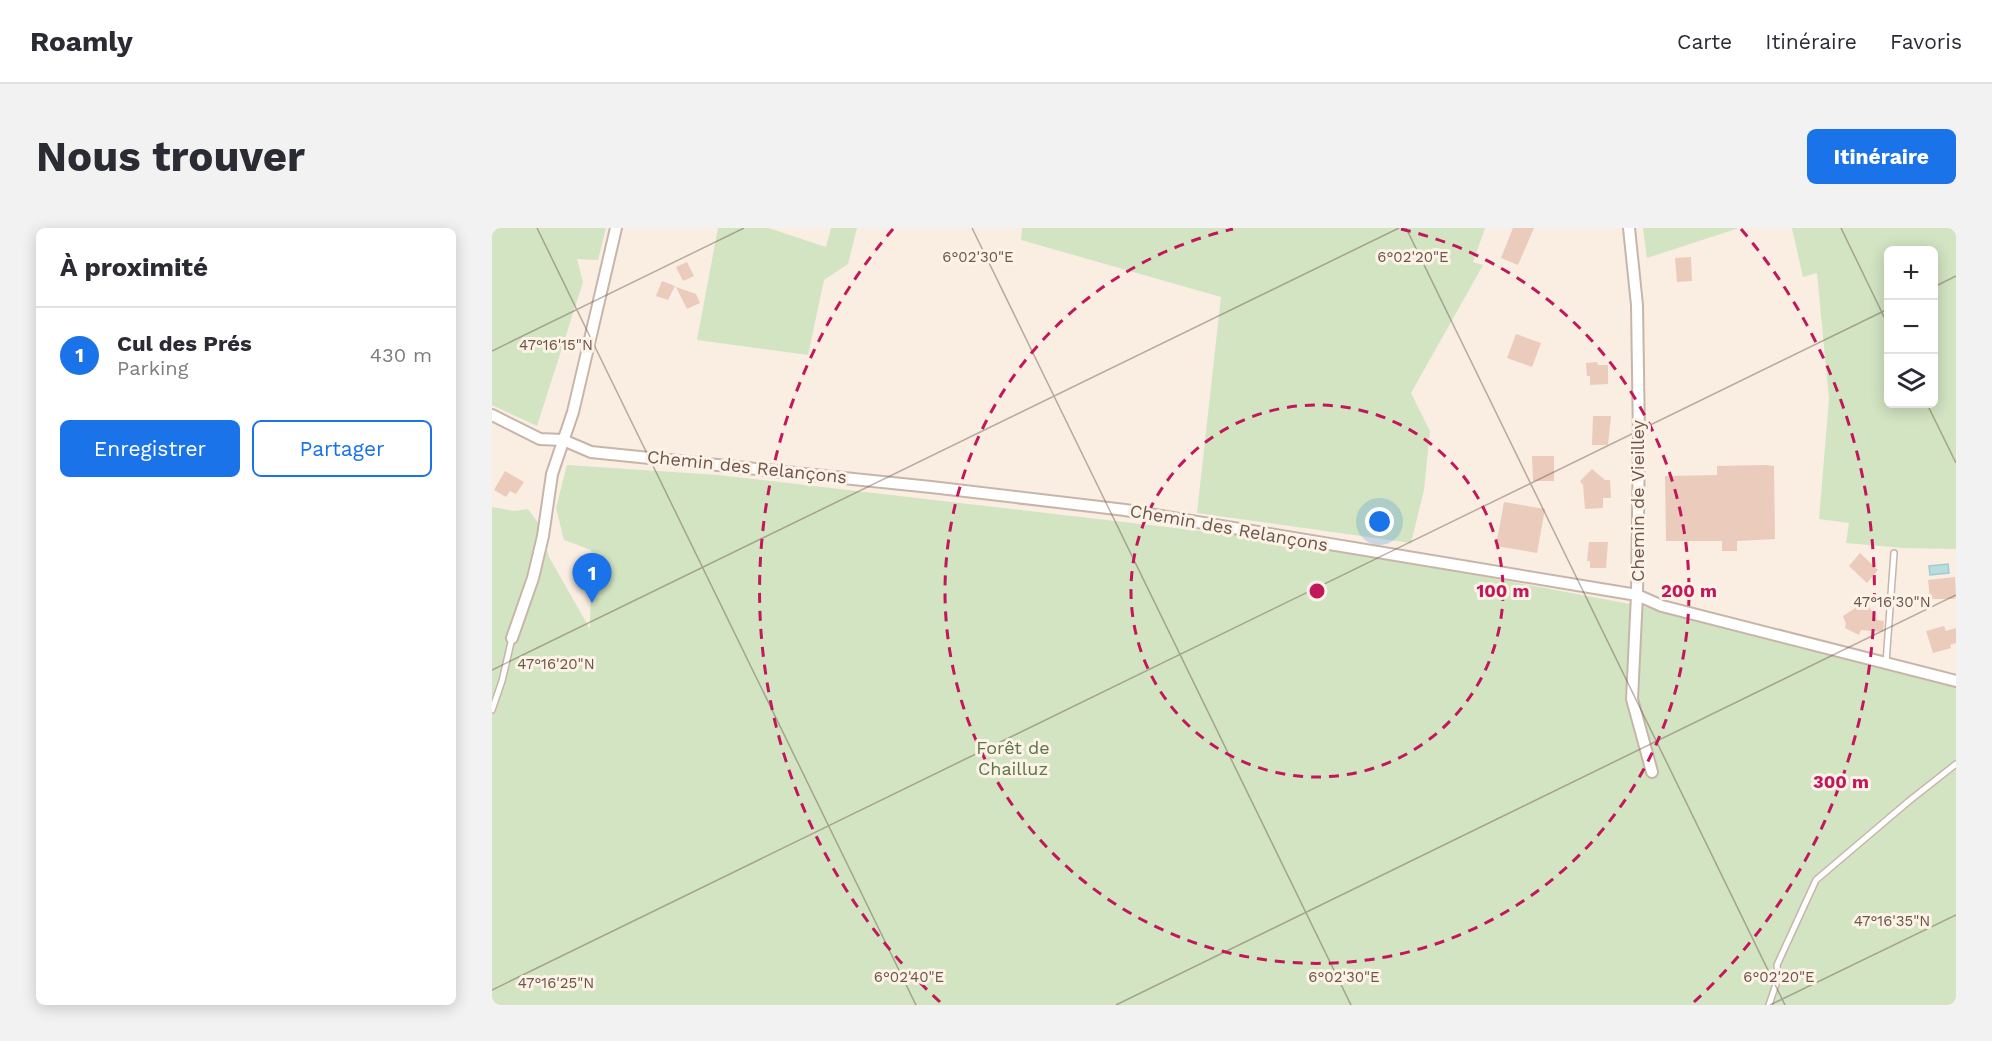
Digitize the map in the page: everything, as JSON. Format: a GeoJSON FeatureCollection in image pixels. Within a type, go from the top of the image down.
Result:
{"type":"FeatureCollection","features":[{"type":"Feature","properties":{"kind":"street"},"geometry":{"type":"LineString","coordinates":[[512,638],[533,578],[543,536],[552,474],[573,412],[616,228]]}},
{"type":"Feature","properties":{"kind":"street","name":"Chemin de Vieilley"},"geometry":{"type":"LineString","coordinates":[[1629,228],[1637,305],[1639,439],[1637,596],[1632,699],[1652,772]]}},
{"type":"Feature","properties":{"kind":"street","name":"Chemin des Relançons"},"geometry":{"type":"LineString","coordinates":[[492,415],[540,439],[563,440],[591,452],[920,485],[1125,510],[1637,596],[1662,606],[1956,681]]}},
{"type":"Feature","properties":{"kind":"lane"},"geometry":{"type":"LineString","coordinates":[[1886,663],[1894,553]]}},
{"type":"Feature","properties":{"kind":"lane"},"geometry":{"type":"LineString","coordinates":[[492,710],[502,681],[512,638]]}},
{"type":"Feature","properties":{"kind":"lane"},"geometry":{"type":"LineString","coordinates":[[1769,1005],[1778,978],[1777,965],[1816,880],[1956,764]]}},
{"type":"Feature","properties":{"kind":"green space"},"geometry":{"type":"Polygon","coordinates":[[[492,228],[606,228],[598,260],[577,259],[583,282],[537,426],[492,405],[492,228]]]}},
{"type":"Feature","properties":{"kind":"green space"},"geometry":{"type":"Polygon","coordinates":[[[718,228],[768,228],[826,247],[831,228],[857,228],[848,264],[824,280],[808,355],[697,340],[718,228]]]}},
{"type":"Feature","properties":{"kind":"green space"},"geometry":{"type":"Polygon","coordinates":[[[1022,228],[1485,228],[1473,262],[1483,265],[1411,393],[1430,431],[1424,490],[1411,543],[1197,513],[1221,297],[1021,240],[1022,228]]]}},
{"type":"Feature","properties":{"kind":"green space"},"geometry":{"type":"Polygon","coordinates":[[[1643,228],[1739,228],[1647,258],[1643,228]]]}},
{"type":"Feature","properties":{"kind":"green space"},"geometry":{"type":"Polygon","coordinates":[[[1792,228],[1956,228],[1956,549],[1903,548],[1846,543],[1849,523],[1819,519],[1829,399],[1817,273],[1803,277],[1792,228]]]}},
{"type":"Feature","properties":{"kind":"green space","name":"Forêt de Chailluz"},"geometry":{"type":"Polygon","coordinates":[[[567,465],[718,475],[1312,544],[1651,608],[1807,646],[1956,687],[1956,1005],[492,1005],[492,507],[514,511],[528,509],[539,524],[549,557],[590,629],[591,550],[564,540],[556,508],[567,465]]]}},
{"type":"Feature","properties":{"kind":"water"},"geometry":{"type":"Polygon","coordinates":[[[1948,564],[1949,573],[1930,575],[1929,566],[1948,564]]]}},
{"type":"Feature","properties":{"kind":"building"},"geometry":{"type":"Polygon","coordinates":[[[1513,228],[1534,228],[1518,265],[1501,258],[1513,228]]]}},
{"type":"Feature","properties":{"kind":"building"},"geometry":{"type":"Polygon","coordinates":[[[1691,257],[1692,281],[1677,282],[1675,258],[1691,257]]]}},
{"type":"Feature","properties":{"kind":"building"},"geometry":{"type":"Polygon","coordinates":[[[687,262],[694,276],[683,281],[676,267],[687,262]]]}},
{"type":"Feature","properties":{"kind":"building"},"geometry":{"type":"Polygon","coordinates":[[[662,281],[675,286],[668,300],[656,296],[662,281]]]}},
{"type":"Feature","properties":{"kind":"building"},"geometry":{"type":"Polygon","coordinates":[[[676,287],[696,294],[700,303],[687,309],[676,287]]]}},
{"type":"Feature","properties":{"kind":"building"},"geometry":{"type":"Polygon","coordinates":[[[1516,334],[1541,343],[1532,367],[1507,358],[1516,334]]]}},
{"type":"Feature","properties":{"kind":"building"},"geometry":{"type":"Polygon","coordinates":[[[1597,362],[1598,365],[1608,365],[1608,384],[1590,385],[1586,363],[1597,362]]]}},
{"type":"Feature","properties":{"kind":"building"},"geometry":{"type":"Polygon","coordinates":[[[1593,416],[1611,416],[1608,445],[1592,445],[1593,416]]]}},
{"type":"Feature","properties":{"kind":"building"},"geometry":{"type":"Polygon","coordinates":[[[1532,456],[1554,456],[1554,481],[1533,481],[1532,456]]]}},
{"type":"Feature","properties":{"kind":"building"},"geometry":{"type":"Polygon","coordinates":[[[1717,466],[1774,466],[1775,539],[1737,541],[1737,551],[1722,551],[1722,541],[1666,541],[1665,476],[1717,475],[1717,466]]]}},
{"type":"Feature","properties":{"kind":"building"},"geometry":{"type":"Polygon","coordinates":[[[1592,469],[1605,480],[1610,480],[1611,498],[1603,498],[1603,508],[1585,509],[1583,485],[1580,481],[1592,469]]]}},
{"type":"Feature","properties":{"kind":"building"},"geometry":{"type":"Polygon","coordinates":[[[505,471],[524,482],[516,494],[510,491],[506,497],[494,490],[505,471]]]}},
{"type":"Feature","properties":{"kind":"building"},"geometry":{"type":"Polygon","coordinates":[[[1504,502],[1545,509],[1537,553],[1496,546],[1504,502]]]}},
{"type":"Feature","properties":{"kind":"building"},"geometry":{"type":"Polygon","coordinates":[[[1589,542],[1608,542],[1606,568],[1590,568],[1590,561],[1587,561],[1589,542]]]}},
{"type":"Feature","properties":{"kind":"building"},"geometry":{"type":"Polygon","coordinates":[[[1860,553],[1878,570],[1867,583],[1849,566],[1860,553]]]}},
{"type":"Feature","properties":{"kind":"building"},"geometry":{"type":"Polygon","coordinates":[[[1955,577],[1956,597],[1954,599],[1930,599],[1928,580],[1955,577]]]}},
{"type":"Feature","properties":{"kind":"building"},"geometry":{"type":"Polygon","coordinates":[[[1866,601],[1877,620],[1884,621],[1883,632],[1861,630],[1859,635],[1845,628],[1843,616],[1866,601]]]}},
{"type":"Feature","properties":{"kind":"building"},"geometry":{"type":"Polygon","coordinates":[[[1944,626],[1946,631],[1956,628],[1956,643],[1950,645],[1951,648],[1933,653],[1926,631],[1944,626]]]}},
{"type":"Feature","properties":{"kind":"place","name":"Cul des Prés"},"geometry":{"type":"Point","coordinates":[592,603]}}]}
